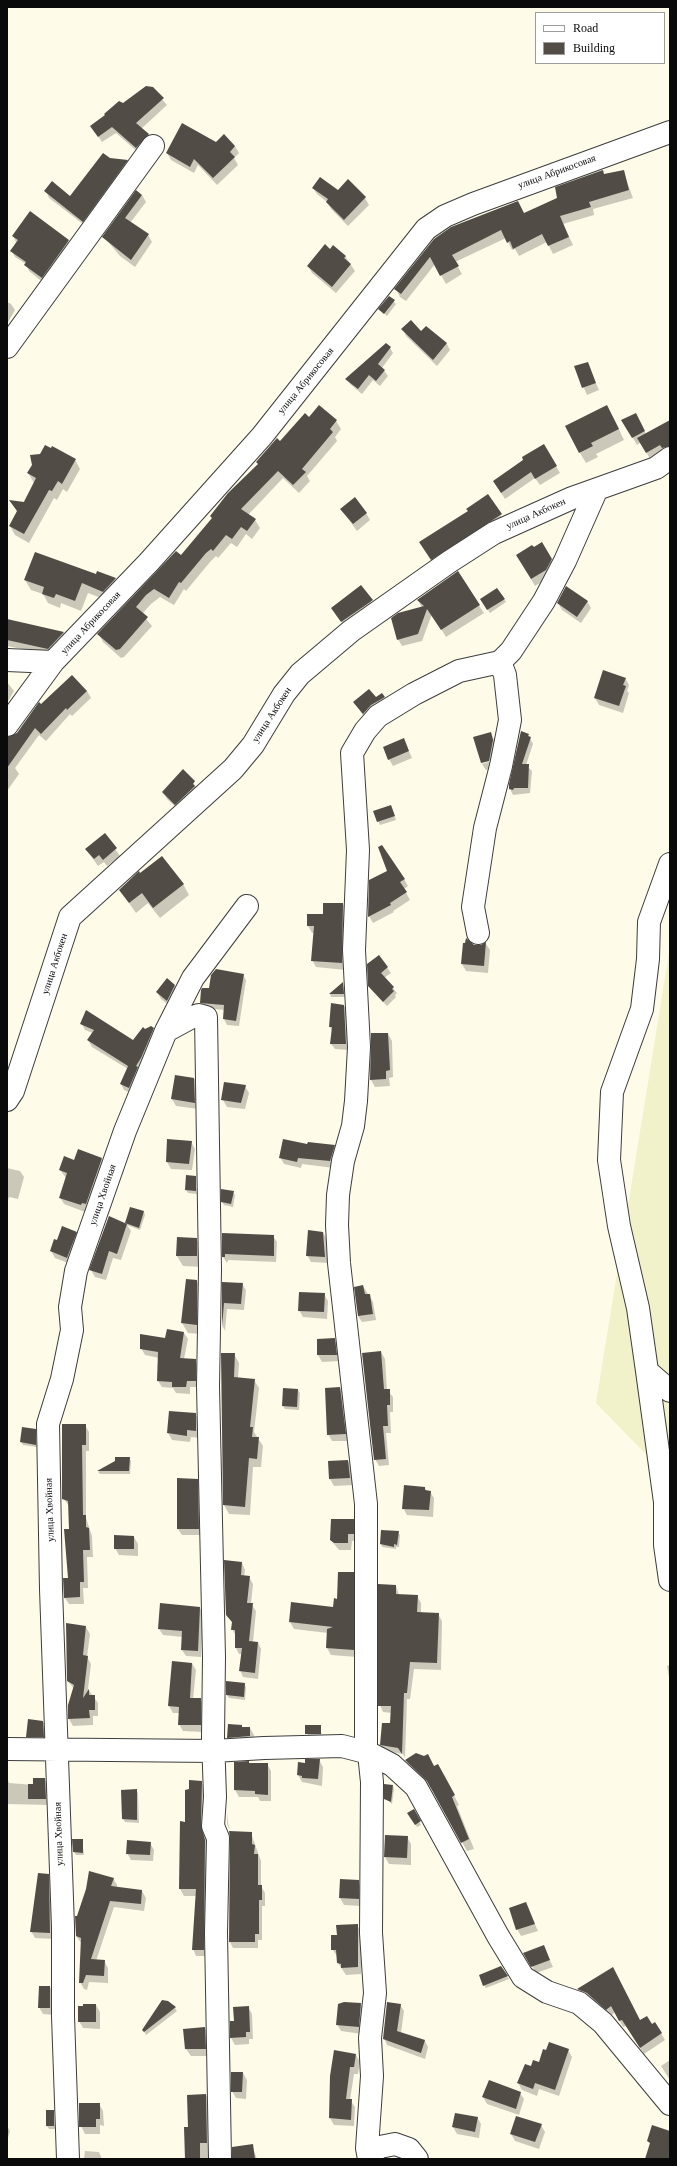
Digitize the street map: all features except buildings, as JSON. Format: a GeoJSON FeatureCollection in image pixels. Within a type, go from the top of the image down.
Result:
{"type":"FeatureCollection","features":[{"type":"Feature","properties":{"kind":"street","name":"улица Абрикосовая"},"geometry":{"type":"LineString","coordinates":[[7,725],[53,662],[149,562],[262,436],[426,229],[446,216],[473,204],[670,132]]}},
{"type":"Feature","properties":{"kind":"street"},"geometry":{"type":"LineString","coordinates":[[7,347],[153,146]]}},
{"type":"Feature","properties":{"kind":"street","name":"улица Акбокен"},"geometry":{"type":"LineString","coordinates":[[7,1100],[13,1091],[70,917],[233,769],[253,745],[284,694],[300,674],[351,631],[443,566],[494,533],[572,498],[596,491],[656,468],[670,458]]}},
{"type":"Feature","properties":{"kind":"street"},"geometry":{"type":"LineString","coordinates":[[370,2159],[367,2148],[372,2076],[370,2038],[375,1993],[371,1933],[372,1790],[367,1752],[366,1504],[339,1263],[337,1226],[338,1195],[343,1161],[353,1126],[359,1047],[354,950],[358,850],[352,754],[365,731],[378,716],[414,694],[459,671],[500,662],[511,651],[544,602],[568,555],[596,491]]}},
{"type":"Feature","properties":{"kind":"street"},"geometry":{"type":"LineString","coordinates":[[7,660],[53,662]]}},
{"type":"Feature","properties":{"kind":"street"},"geometry":{"type":"LineString","coordinates":[[478,934],[473,907],[485,828],[503,759],[510,720],[505,675],[500,662]]}},
{"type":"Feature","properties":{"kind":"street"},"geometry":{"type":"LineString","coordinates":[[670,864],[649,922],[648,958],[642,1009],[612,1092],[609,1160],[619,1226],[638,1308],[648,1371],[664,1502],[665,1546],[670,1580]]}},
{"type":"Feature","properties":{"kind":"street","name":"улица Хвойная"},"geometry":{"type":"LineString","coordinates":[[68,2159],[57,1750],[51,1597],[48,1424],[62,1380],[72,1330],[70,1307],[76,1271],[125,1131],[166,1031],[192,978],[246,906]]}},
{"type":"Feature","properties":{"kind":"street"},"geometry":{"type":"LineString","coordinates":[[166,1031],[190,1018],[199,1015],[206,1017],[210,1270],[208,1386],[215,1797],[212,1826],[218,1838],[216,1949],[220,2159]]}},
{"type":"Feature","properties":{"kind":"street"},"geometry":{"type":"LineString","coordinates":[[648,1371],[670,1391]]}},
{"type":"Feature","properties":{"kind":"street"},"geometry":{"type":"LineString","coordinates":[[7,1749],[214,1751],[342,1746],[367,1752],[392,1765],[416,1787],[498,1936],[523,1977],[546,1992],[579,2003],[603,2023],[670,2104]]}},
{"type":"Feature","properties":{"kind":"street"},"geometry":{"type":"LineString","coordinates":[[370,2159],[375,2148],[395,2144],[409,2149],[417,2159]]}},
{"type":"Feature","properties":{"kind":"green space"},"geometry":{"type":"Polygon","coordinates":[[[670,947],[670,1479],[596,1403],[670,947]]]}}]}
